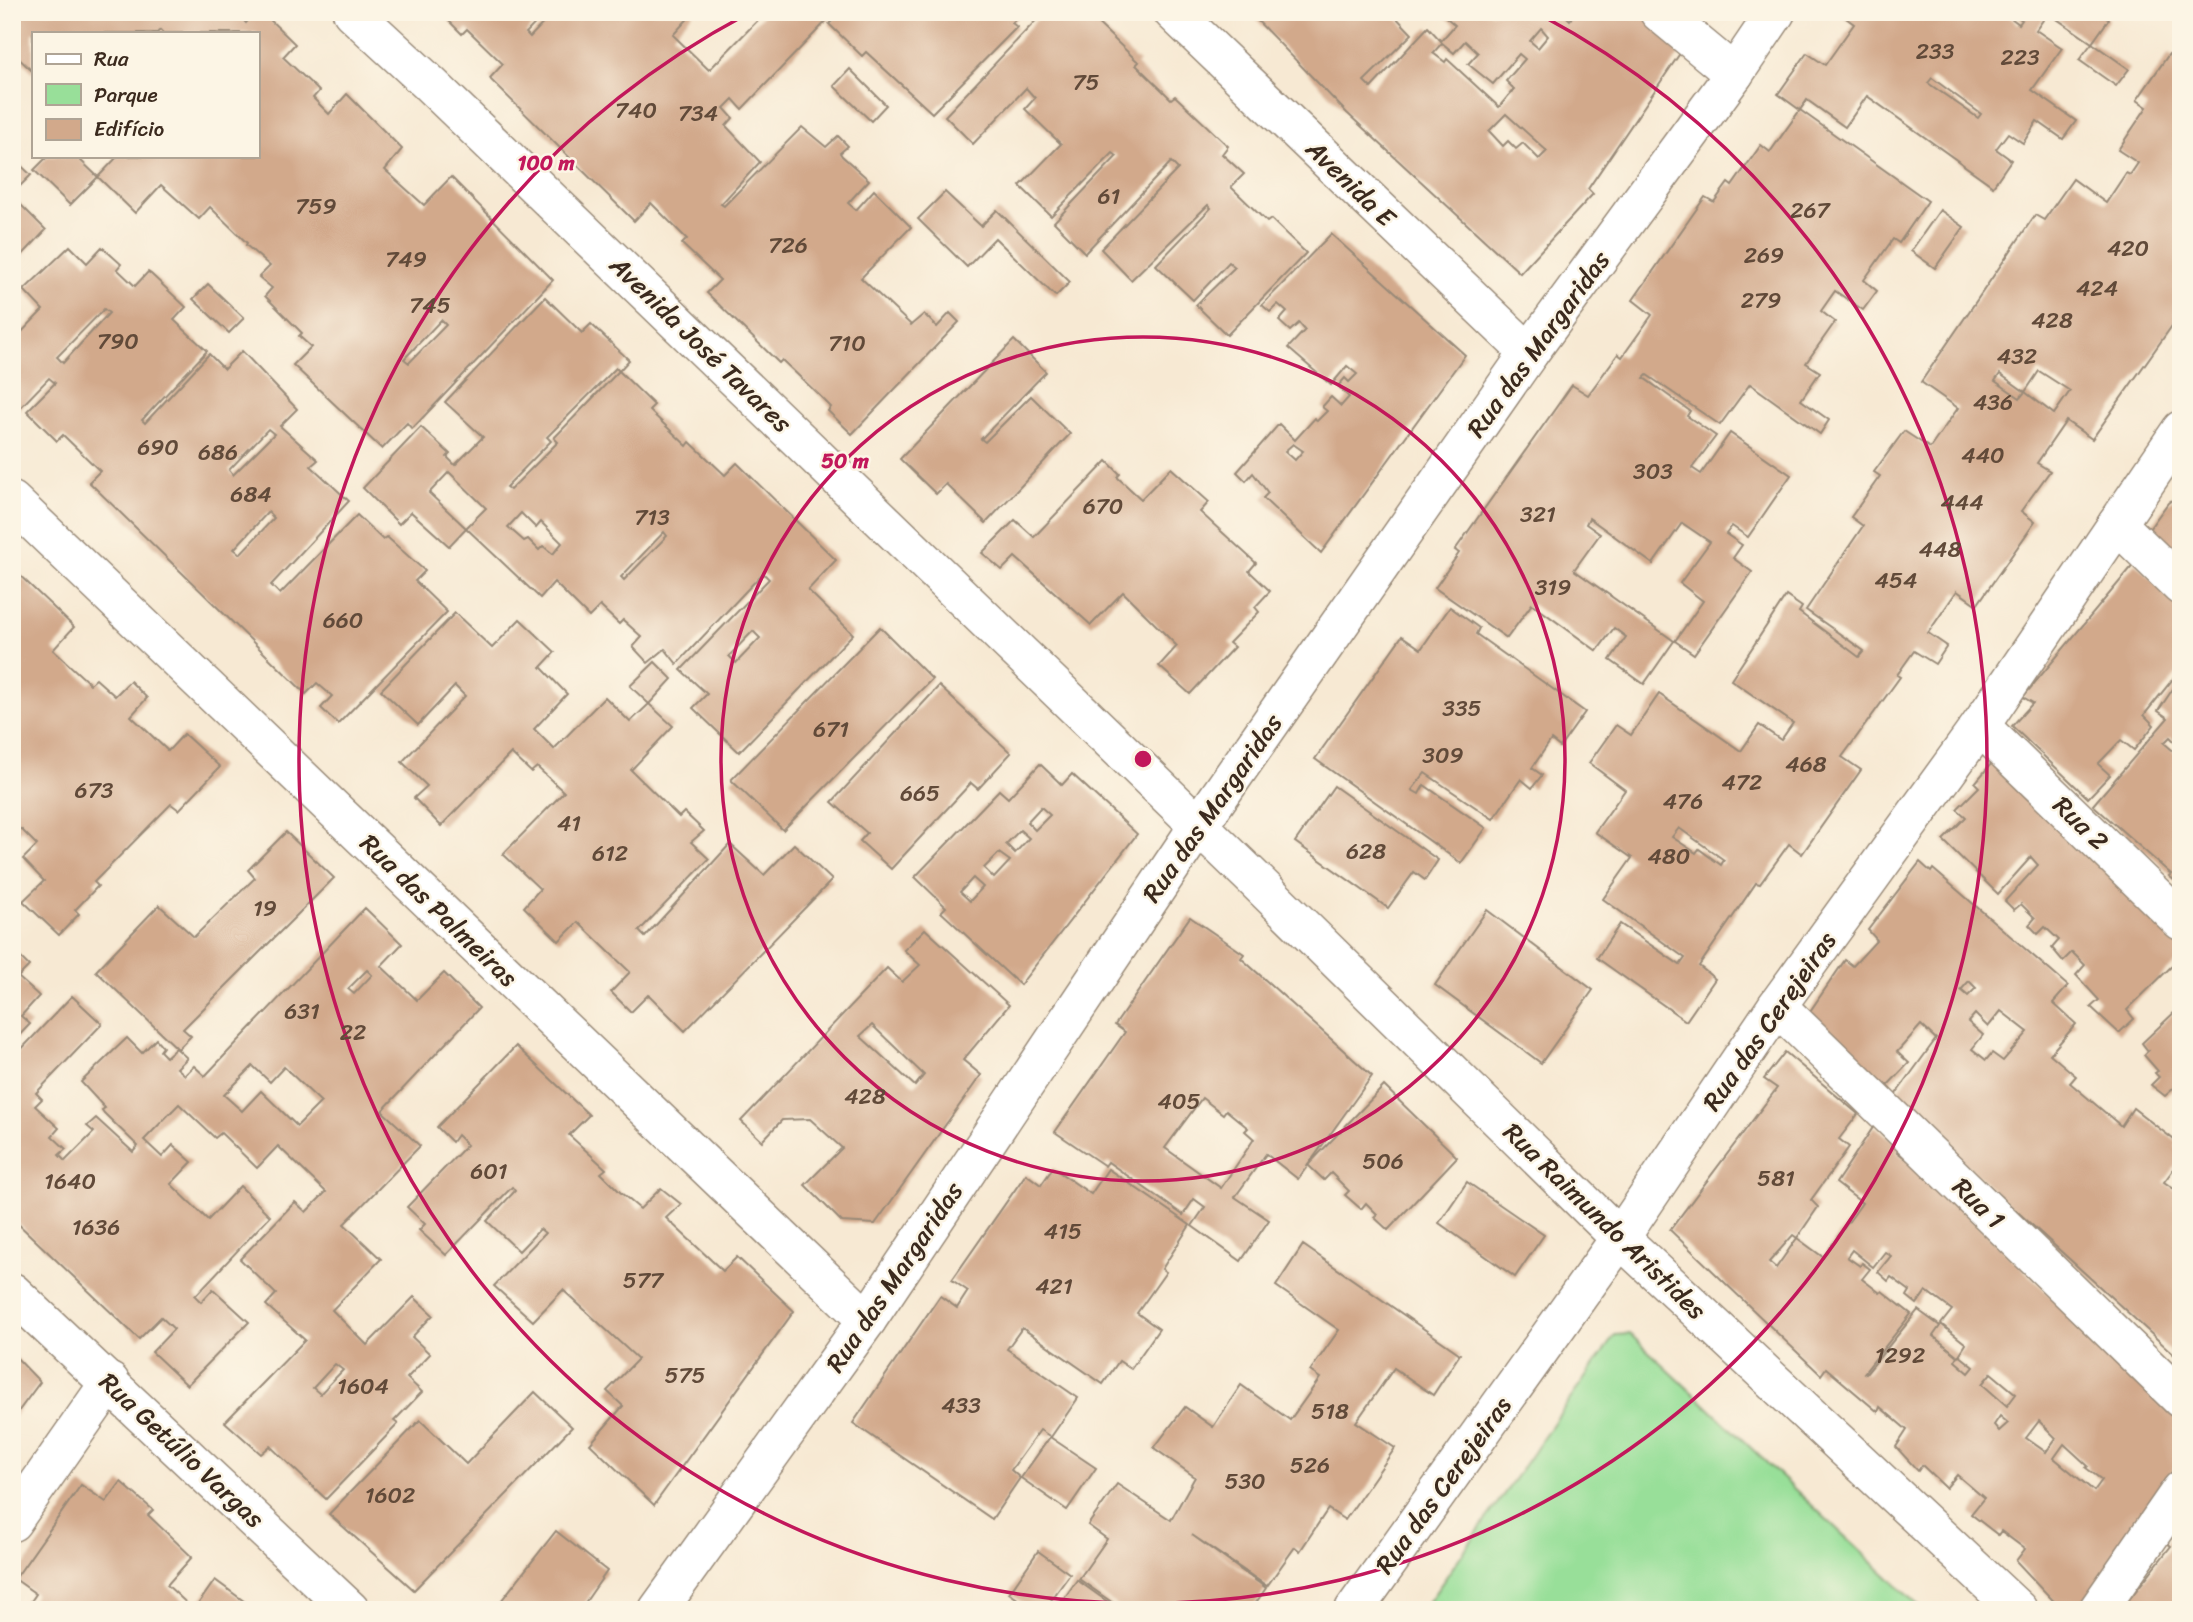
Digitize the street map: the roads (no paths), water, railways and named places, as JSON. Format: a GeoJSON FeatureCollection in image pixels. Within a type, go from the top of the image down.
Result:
{"type":"FeatureCollection","features":[{"type":"Feature","properties":{"kind":"street","name":"Avenida José Tavares"},"geometry":{"type":"LineString","coordinates":[[352,12],[449,102],[1199,825]]}},
{"type":"Feature","properties":{"kind":"street","name":"Avenida E"},"geometry":{"type":"LineString","coordinates":[[1173,12],[1530,353]]}},
{"type":"Feature","properties":{"kind":"street"},"geometry":{"type":"LineString","coordinates":[[1659,12],[1734,74]]}},
{"type":"Feature","properties":{"kind":"street","name":"Rua das Margaridas"},"geometry":{"type":"LineString","coordinates":[[658,1610],[867,1320],[1199,825],[1530,353],[1734,74],[1776,12]]}},
{"type":"Feature","properties":{"kind":"street","name":"Rua das Cerejeiras"},"geometry":{"type":"LineString","coordinates":[[1354,1610],[1620,1238],[1777,1006],[1980,726],[2181,430]]}},
{"type":"Feature","properties":{"kind":"street","name":"Rua das Palmeiras"},"geometry":{"type":"LineString","coordinates":[[12,500],[867,1320]]}},
{"type":"Feature","properties":{"kind":"street"},"geometry":{"type":"LineString","coordinates":[[2117,524],[2181,586]]}},
{"type":"Feature","properties":{"kind":"street","name":"Rua 2"},"geometry":{"type":"LineString","coordinates":[[1980,726],[2181,921]]}},
{"type":"Feature","properties":{"kind":"street","name":"Rua Raimundo Aristides"},"geometry":{"type":"LineString","coordinates":[[1199,825],[1620,1238],[2018,1610]]}},
{"type":"Feature","properties":{"kind":"street","name":"Rua 1"},"geometry":{"type":"LineString","coordinates":[[1777,1006],[2181,1399]]}},
{"type":"Feature","properties":{"kind":"street","name":"Rua Getúlio Vargas"},"geometry":{"type":"LineString","coordinates":[[12,1292],[350,1610]]}},
{"type":"Feature","properties":{"kind":"street"},"geometry":{"type":"LineString","coordinates":[[12,1522],[110,1382]]}},
{"type":"Feature","properties":{"kind":"street"},"geometry":{"type":"LineString","coordinates":[[2098,1610],[2181,1490]]}}]}
